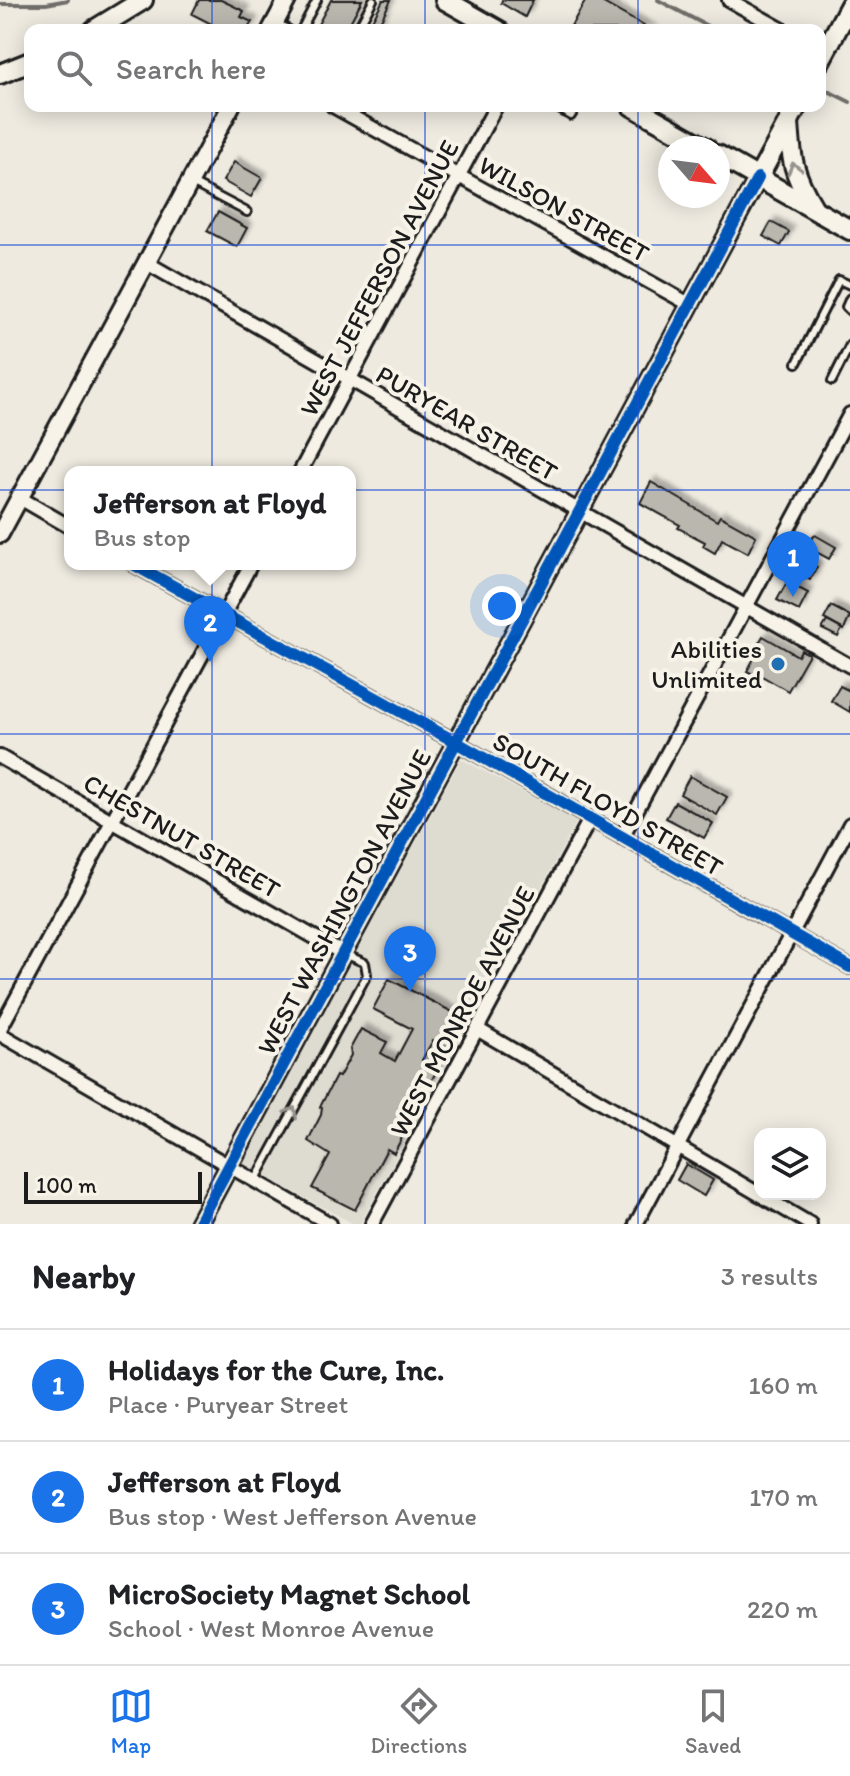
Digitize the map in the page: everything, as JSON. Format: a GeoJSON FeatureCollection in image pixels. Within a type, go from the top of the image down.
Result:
{"type":"FeatureCollection","features":[{"type":"Feature","properties":{"kind":"main road"},"geometry":{"type":"LineString","coordinates":[[104,24],[143,0]]}},
{"type":"Feature","properties":{"kind":"main road"},"geometry":{"type":"LineString","coordinates":[[445,0],[487,24]]}},
{"type":"Feature","properties":{"kind":"main road"},"geometry":{"type":"LineString","coordinates":[[826,47],[850,5]]}},
{"type":"Feature","properties":{"kind":"main road"},"geometry":{"type":"LineString","coordinates":[[0,74],[24,64]]}},
{"type":"Feature","properties":{"kind":"main road"},"geometry":{"type":"LineString","coordinates":[[643,112],[685,136]]}},
{"type":"Feature","properties":{"kind":"main road"},"geometry":{"type":"LineString","coordinates":[[793,114],[791,160],[799,184],[814,210]]}},
{"type":"Feature","properties":{"kind":"main road","name":"WEST WASHINGTON AVENUE"},"geometry":{"type":"LineString","coordinates":[[758,178],[793,114]]}},
{"type":"Feature","properties":{"kind":"main road"},"geometry":{"type":"LineString","coordinates":[[730,162],[850,230]]}},
{"type":"Feature","properties":{"kind":"street"},"geometry":{"type":"LineString","coordinates":[[280,24],[287,0]]}},
{"type":"Feature","properties":{"kind":"street"},"geometry":{"type":"LineString","coordinates":[[729,0],[772,24]]}},
{"type":"Feature","properties":{"kind":"street"},"geometry":{"type":"LineString","coordinates":[[0,534],[228,112]]}},
{"type":"Feature","properties":{"kind":"street","name":"WILSON STREET"},"geometry":{"type":"LineString","coordinates":[[344,112],[689,304]]}},
{"type":"Feature","properties":{"kind":"street","name":"WEST JEFFERSON AVENUE"},"geometry":{"type":"LineString","coordinates":[[303,466],[493,112]]}},
{"type":"Feature","properties":{"kind":"street","name":"WEST WASHINGTON AVENUE"},"geometry":{"type":"LineString","coordinates":[[198,1224],[758,178]]}},
{"type":"Feature","properties":{"kind":"street","name":"PURYEAR STREET"},"geometry":{"type":"LineString","coordinates":[[147,263],[850,666]]}},
{"type":"Feature","properties":{"kind":"street"},"geometry":{"type":"LineString","coordinates":[[622,837],[850,414]]}},
{"type":"Feature","properties":{"kind":"street"},"geometry":{"type":"LineString","coordinates":[[20,498],[64,524]]}},
{"type":"Feature","properties":{"kind":"street","name":"SOUTH FLOYD STREET"},"geometry":{"type":"LineString","coordinates":[[144,570],[454,741],[850,967]]}},
{"type":"Feature","properties":{"kind":"street"},"geometry":{"type":"LineString","coordinates":[[248,570],[0,1032],[330,1224]]}},
{"type":"Feature","properties":{"kind":"street","name":"CHESTNUT STREET"},"geometry":{"type":"LineString","coordinates":[[0,757],[342,953]]}},
{"type":"Feature","properties":{"kind":"street","name":"WEST MONROE AVENUE"},"geometry":{"type":"LineString","coordinates":[[372,1224],[590,819]]}},
{"type":"Feature","properties":{"kind":"street"},"geometry":{"type":"LineString","coordinates":[[636,1224],[850,824]]}},
{"type":"Feature","properties":{"kind":"street"},"geometry":{"type":"LineString","coordinates":[[477,1029],[810,1224]]}},
{"type":"Feature","properties":{"kind":"lane"},"geometry":{"type":"LineString","coordinates":[[304,24],[317,0]]}},
{"type":"Feature","properties":{"kind":"lane"},"geometry":{"type":"LineString","coordinates":[[360,24],[373,0]]}},
{"type":"Feature","properties":{"kind":"lane"},"geometry":{"type":"LineString","coordinates":[[190,182],[247,212]]}},
{"type":"Feature","properties":{"kind":"lane"},"geometry":{"type":"LineString","coordinates":[[797,363],[839,280],[850,285]]}},
{"type":"Feature","properties":{"kind":"lane"},"geometry":{"type":"LineString","coordinates":[[850,298],[846,307],[850,311]]}},
{"type":"Feature","properties":{"kind":"lane"},"geometry":{"type":"LineString","coordinates":[[832,381],[850,345]]}},
{"type":"Feature","properties":{"kind":"lane"},"geometry":{"type":"LineString","coordinates":[[255,1181],[367,975],[365,963],[342,953]]}},
{"type":"Feature","properties":{"kind":"shaded area"},"geometry":{"type":"Polygon","coordinates":[[[461,759],[577,821],[360,1224],[354,1224],[242,1164],[461,759]]]}},
{"type":"Feature","properties":{"kind":"building"},"geometry":{"type":"Polygon","coordinates":[[[199,0],[221,0],[244,11],[241,17],[252,22],[211,24],[192,14],[199,0]]]}},
{"type":"Feature","properties":{"kind":"building"},"geometry":{"type":"Polygon","coordinates":[[[331,0],[362,0],[349,24],[318,24],[331,0]]]}},
{"type":"Feature","properties":{"kind":"building"},"geometry":{"type":"Polygon","coordinates":[[[383,0],[391,0],[379,24],[370,24],[383,0]]]}},
{"type":"Feature","properties":{"kind":"building"},"geometry":{"type":"Polygon","coordinates":[[[502,0],[533,0],[525,17],[501,3],[502,0]]]}},
{"type":"Feature","properties":{"kind":"building"},"geometry":{"type":"Polygon","coordinates":[[[586,0],[598,0],[640,24],[572,24],[586,0]]]}},
{"type":"Feature","properties":{"kind":"building"},"geometry":{"type":"Polygon","coordinates":[[[234,162],[262,178],[251,197],[223,181],[234,162]]]}},
{"type":"Feature","properties":{"kind":"building"},"geometry":{"type":"Polygon","coordinates":[[[218,212],[247,228],[237,247],[207,231],[218,212]]]}},
{"type":"Feature","properties":{"kind":"building"},"geometry":{"type":"Polygon","coordinates":[[[771,222],[789,232],[781,246],[763,236],[771,222]]]}},
{"type":"Feature","properties":{"kind":"building"},"geometry":{"type":"Polygon","coordinates":[[[651,482],[717,521],[720,516],[756,536],[748,553],[722,539],[715,553],[703,546],[705,542],[678,528],[680,525],[640,503],[651,482]]]}},
{"type":"Feature","properties":{"kind":"building"},"geometry":{"type":"Polygon","coordinates":[[[815,535],[836,547],[829,559],[805,546],[815,535]]]}},
{"type":"Feature","properties":{"kind":"building"},"geometry":{"type":"Polygon","coordinates":[[[801,559],[817,567],[810,580],[794,572],[801,559]]]}},
{"type":"Feature","properties":{"kind":"building"},"geometry":{"type":"Polygon","coordinates":[[[787,582],[808,593],[799,611],[777,600],[787,582]]]}},
{"type":"Feature","properties":{"kind":"building"},"geometry":{"type":"Polygon","coordinates":[[[831,606],[850,616],[844,630],[824,619],[831,606]]]}},
{"type":"Feature","properties":{"kind":"building"},"geometry":{"type":"Polygon","coordinates":[[[827,621],[842,629],[838,637],[822,629],[827,621]]]}},
{"type":"Feature","properties":{"kind":"building","name":"Abilities Unlimited"},"geometry":{"type":"Polygon","coordinates":[[[763,636],[798,656],[801,650],[809,654],[788,691],[747,671],[763,636]]]}},
{"type":"Feature","properties":{"kind":"building"},"geometry":{"type":"Polygon","coordinates":[[[840,686],[850,691],[850,712],[831,701],[840,686]]]}},
{"type":"Feature","properties":{"kind":"building"},"geometry":{"type":"Polygon","coordinates":[[[690,776],[727,797],[717,815],[680,794],[690,776]]]}},
{"type":"Feature","properties":{"kind":"building"},"geometry":{"type":"Polygon","coordinates":[[[675,802],[713,823],[704,838],[666,818],[675,802]]]}},
{"type":"Feature","properties":{"kind":"building"},"geometry":{"type":"Polygon","coordinates":[[[389,979],[464,1018],[449,1048],[433,1040],[422,1060],[438,1068],[394,1153],[387,1149],[355,1210],[312,1188],[330,1155],[308,1141],[321,1115],[320,1107],[351,1055],[350,1049],[361,1029],[387,1042],[381,1053],[395,1061],[412,1029],[373,1009],[389,979]]]}},
{"type":"Feature","properties":{"kind":"building"},"geometry":{"type":"Polygon","coordinates":[[[686,1164],[713,1180],[704,1196],[677,1180],[686,1164]]]}},
{"type":"Feature","properties":{"kind":"waterway"},"geometry":{"type":"LineString","coordinates":[[0,4],[46,4],[68,0]]}},
{"type":"Feature","properties":{"kind":"waterway"},"geometry":{"type":"LineString","coordinates":[[658,0],[704,24]]}},
{"type":"Feature","properties":{"kind":"waterway"},"geometry":{"type":"LineString","coordinates":[[826,90],[850,102]]}},
{"type":"Feature","properties":{"kind":"cycle path"},"geometry":{"type":"LineString","coordinates":[[198,1224],[758,178]]}},
{"type":"Feature","properties":{"kind":"cycle path"},"geometry":{"type":"LineString","coordinates":[[144,570],[454,741],[850,967]]}},
{"type":"Feature","properties":{"kind":"place","name":"Holidays for the Cure, Inc."},"geometry":{"type":"Point","coordinates":[793,597]}},
{"type":"Feature","properties":{"kind":"place","name":"Jefferson at Floyd"},"geometry":{"type":"Point","coordinates":[210,662]}},
{"type":"Feature","properties":{"kind":"place","name":"Abilities Unlimited"},"geometry":{"type":"Point","coordinates":[778,664]}},
{"type":"Feature","properties":{"kind":"place","name":"MicroSociety Magnet School"},"geometry":{"type":"Point","coordinates":[410,992]}}]}
